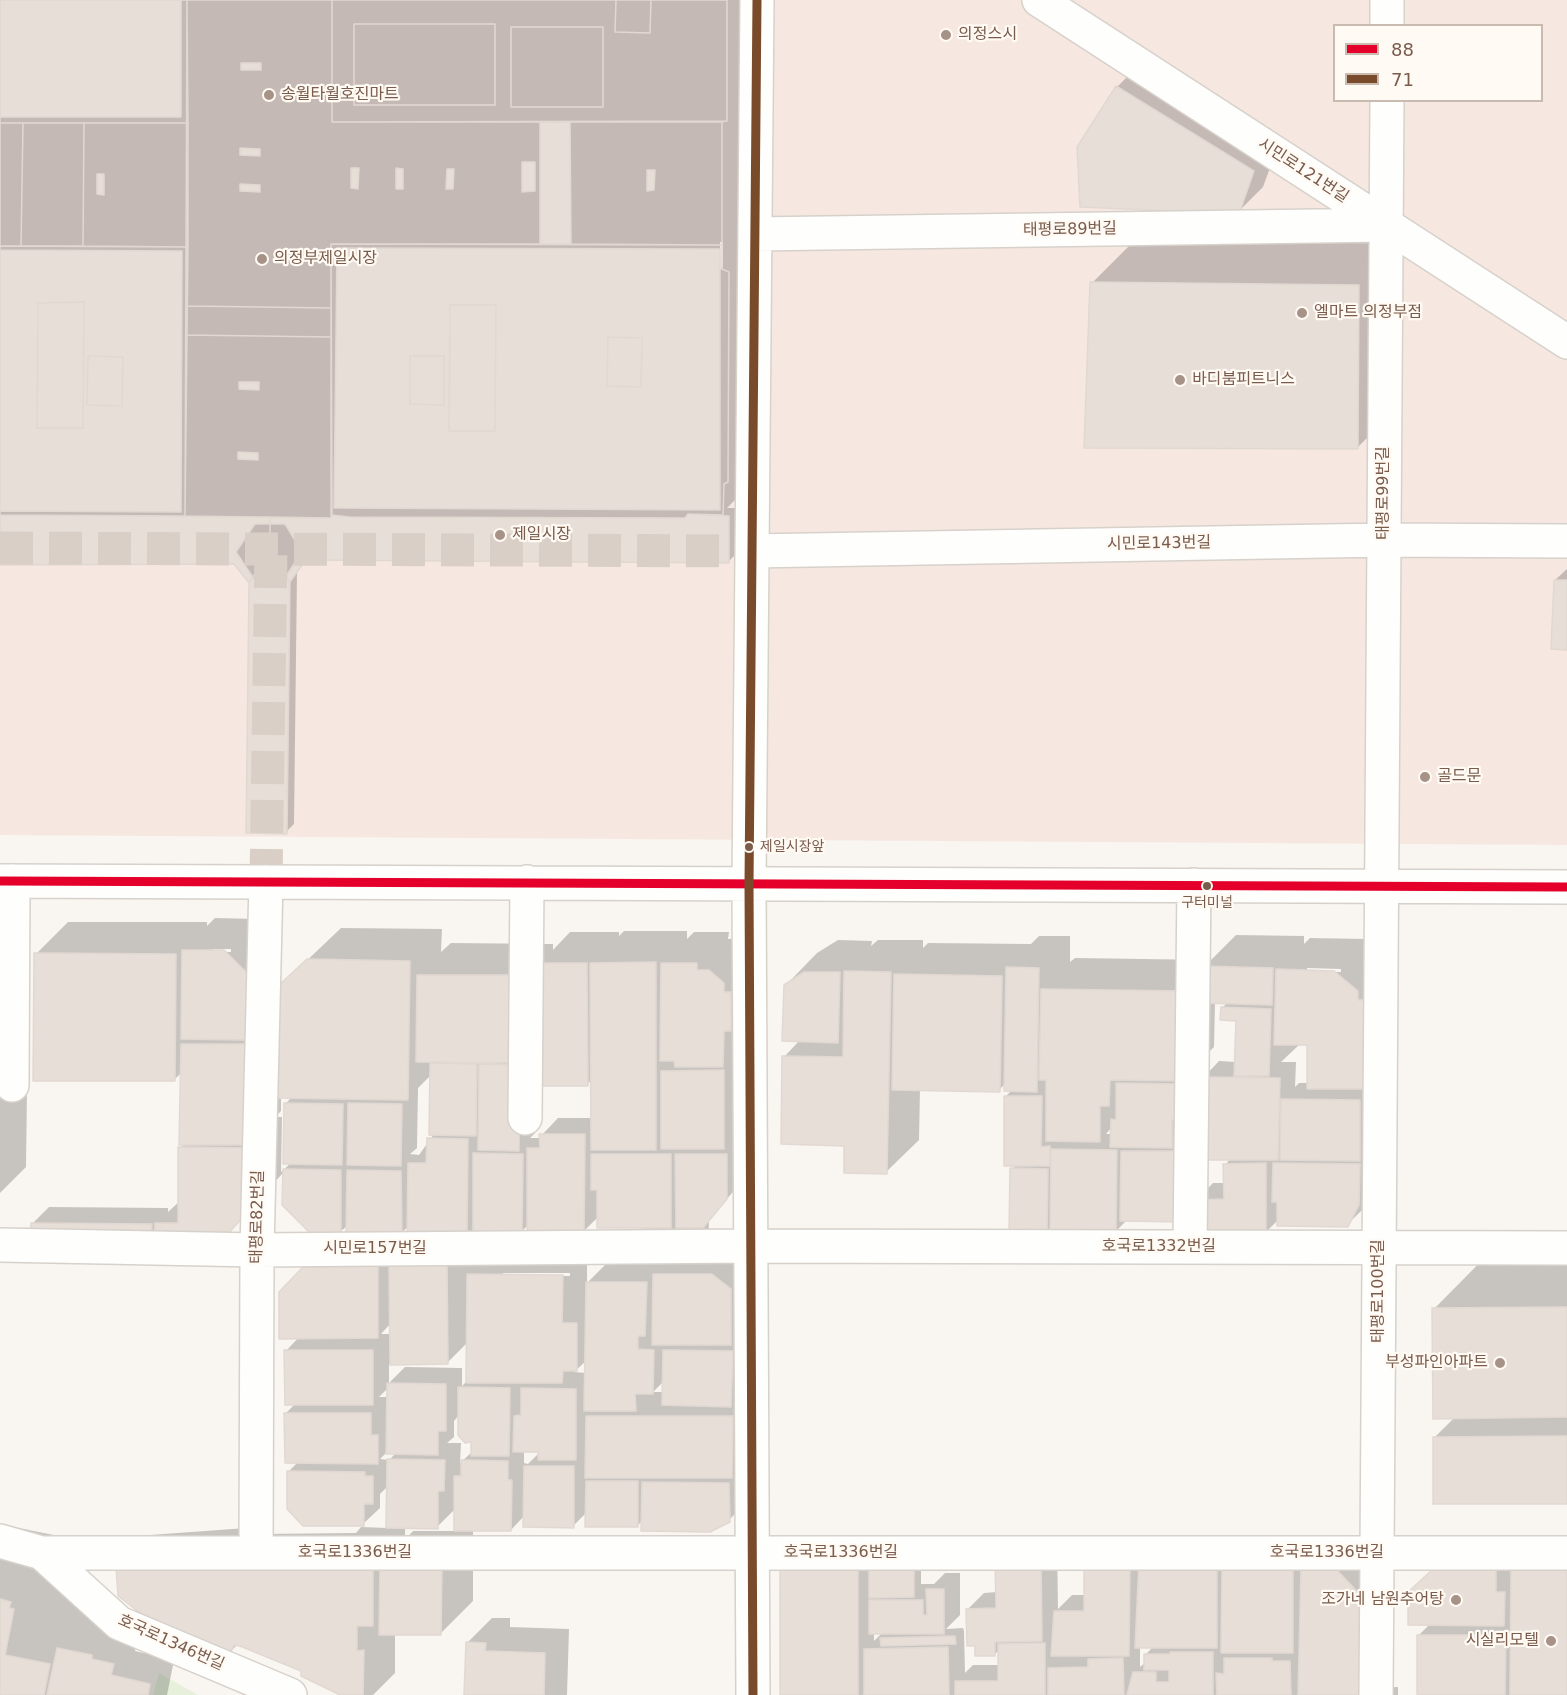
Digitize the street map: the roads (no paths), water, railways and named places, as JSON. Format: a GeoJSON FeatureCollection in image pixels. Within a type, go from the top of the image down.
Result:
{"type":"FeatureCollection","features":[{"type":"Feature","properties":{"kind":"street"},"geometry":{"type":"LineString","coordinates":[[753,1695],[749,883],[757,0]]}},
{"type":"Feature","properties":{"kind":"street","name":"시민로121번길"},"geometry":{"type":"LineString","coordinates":[[1039,0],[1567,342]]}},
{"type":"Feature","properties":{"kind":"street"},"geometry":{"type":"LineString","coordinates":[[1387,0],[1387,24]]}},
{"type":"Feature","properties":{"kind":"street","name":"태평로99번길"},"geometry":{"type":"LineString","coordinates":[[1381,886],[1387,102]]}},
{"type":"Feature","properties":{"kind":"street","name":"태평로89번길"},"geometry":{"type":"LineString","coordinates":[[755,234],[1386,225]]}},
{"type":"Feature","properties":{"kind":"street","name":"시민로143번길"},"geometry":{"type":"LineString","coordinates":[[752,551],[1384,540],[1567,541]]}},
{"type":"Feature","properties":{"kind":"street"},"geometry":{"type":"LineString","coordinates":[[12,1085],[6,880],[1567,887]]}},
{"type":"Feature","properties":{"kind":"street","name":"태평로82번길"},"geometry":{"type":"LineString","coordinates":[[256,1553],[257,1250],[266,882]]}},
{"type":"Feature","properties":{"kind":"street"},"geometry":{"type":"LineString","coordinates":[[525,1118],[527,882]]}},
{"type":"Feature","properties":{"kind":"street"},"geometry":{"type":"LineString","coordinates":[[1190,1247],[1194,885]]}},
{"type":"Feature","properties":{"kind":"street","name":"태평로100번길"},"geometry":{"type":"LineString","coordinates":[[1376,1695],[1381,886]]}},
{"type":"Feature","properties":{"kind":"street","name":"시민로157번길"},"geometry":{"type":"LineString","coordinates":[[0,1245],[257,1250],[751,1246]]}},
{"type":"Feature","properties":{"kind":"street","name":"호국로1332번길"},"geometry":{"type":"LineString","coordinates":[[751,1246],[1567,1248]]}},
{"type":"Feature","properties":{"kind":"street","name":"호국로1346번길"},"geometry":{"type":"LineString","coordinates":[[0,1541],[42,1553],[119,1623],[290,1695]]}},
{"type":"Feature","properties":{"kind":"street","name":"호국로1336번길"},"geometry":{"type":"LineString","coordinates":[[42,1553],[1567,1553]]}},
{"type":"Feature","properties":{"kind":"tunnel"},"geometry":{"type":"LineString","coordinates":[[0,548],[752,551]]}},
{"type":"Feature","properties":{"kind":"tunnel"},"geometry":{"type":"LineString","coordinates":[[266,882],[271,550]]}},
{"type":"Feature","properties":{"kind":"place","name":"의정스시"},"geometry":{"type":"Point","coordinates":[946,35]}},
{"type":"Feature","properties":{"kind":"place","name":"송월타월호진마트"},"geometry":{"type":"Point","coordinates":[269,95]}},
{"type":"Feature","properties":{"kind":"place","name":"의정부제일시장"},"geometry":{"type":"Point","coordinates":[262,259]}},
{"type":"Feature","properties":{"kind":"place","name":"엘마트 의정부점"},"geometry":{"type":"Point","coordinates":[1302,313]}},
{"type":"Feature","properties":{"kind":"place","name":"바디붐피트니스"},"geometry":{"type":"Point","coordinates":[1180,380]}},
{"type":"Feature","properties":{"kind":"place","name":"제일시장"},"geometry":{"type":"Point","coordinates":[500,535]}},
{"type":"Feature","properties":{"kind":"place","name":"골드문"},"geometry":{"type":"Point","coordinates":[1425,777]}},
{"type":"Feature","properties":{"kind":"place","name":"제일시장앞"},"geometry":{"type":"Point","coordinates":[749,847]}},
{"type":"Feature","properties":{"kind":"place","name":"구터미널"},"geometry":{"type":"Point","coordinates":[1207,886]}},
{"type":"Feature","properties":{"kind":"place","name":"부성파인아파트"},"geometry":{"type":"Point","coordinates":[1500,1363]}},
{"type":"Feature","properties":{"kind":"place","name":"조가네 남원추어탕"},"geometry":{"type":"Point","coordinates":[1456,1600]}},
{"type":"Feature","properties":{"kind":"place","name":"시실리모텔"},"geometry":{"type":"Point","coordinates":[1551,1641]}}]}
